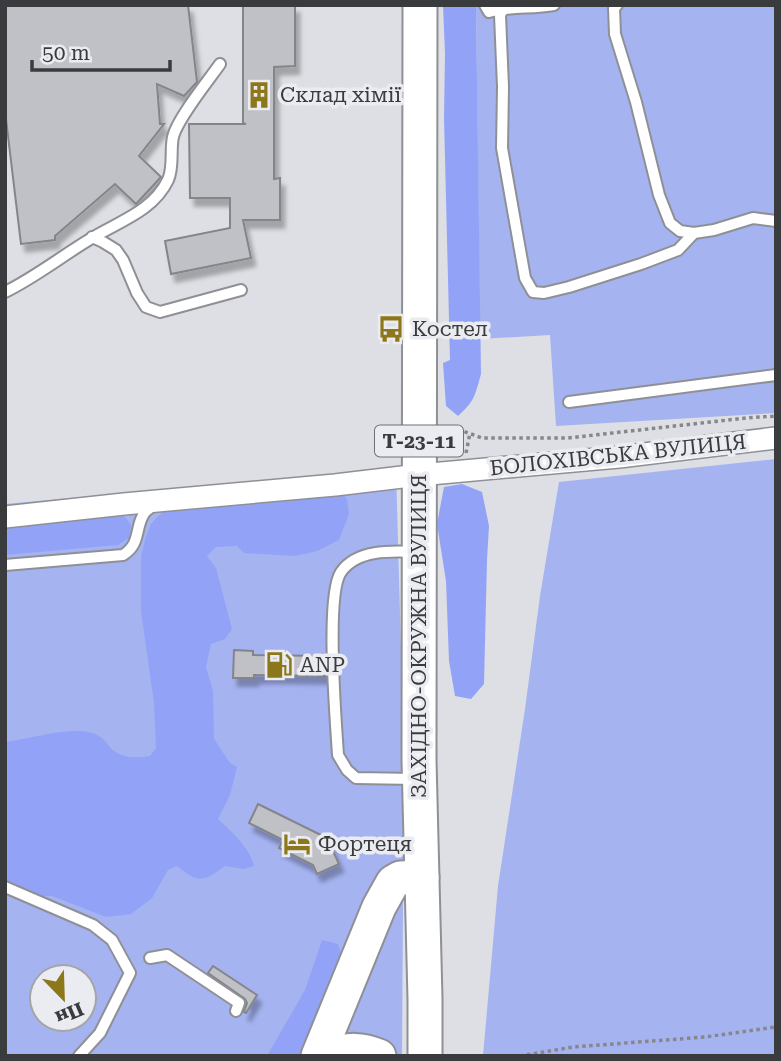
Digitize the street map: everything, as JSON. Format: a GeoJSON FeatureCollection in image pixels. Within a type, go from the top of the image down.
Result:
{"type":"FeatureCollection","features":[{"type":"Feature","properties":{"kind":"main road","name":"ЗАХІДНО-ОКРУЖНА ВУЛИЦЯ"},"geometry":{"type":"LineString","coordinates":[[420,5],[419,779],[425,1056]]}},
{"type":"Feature","properties":{"kind":"main road"},"geometry":{"type":"LineString","coordinates":[[318,1056],[379,908],[393,883],[400,878],[422,877]]}},
{"type":"Feature","properties":{"kind":"main road","name":"Т-23-11"},"geometry":{"type":"LineString","coordinates":[[425,999],[443,1056]]}},
{"type":"Feature","properties":{"kind":"main road"},"geometry":{"type":"LineString","coordinates":[[331,1056],[352,1049],[379,1056]]}},
{"type":"Feature","properties":{"kind":"street","name":"БОЛОХІВСЬКА ВУЛИЦЯ"},"geometry":{"type":"LineString","coordinates":[[5,517],[619,457],[776,438]]}},
{"type":"Feature","properties":{"kind":"lane"},"geometry":{"type":"LineString","coordinates":[[485,5],[489,12],[504,8],[554,5]]}},
{"type":"Feature","properties":{"kind":"lane"},"geometry":{"type":"LineString","coordinates":[[613,6],[615,34],[636,102],[659,195],[670,223],[680,231],[694,233],[753,218],[776,221]]}},
{"type":"Feature","properties":{"kind":"lane"},"geometry":{"type":"LineString","coordinates":[[504,8],[500,15],[502,148],[525,278],[533,292],[544,293],[569,287],[641,264],[678,250],[694,233]]}},
{"type":"Feature","properties":{"kind":"lane"},"geometry":{"type":"LineString","coordinates":[[5,292],[19,286],[93,237],[134,216],[156,199],[169,178],[173,135],[178,124],[220,64]]}},
{"type":"Feature","properties":{"kind":"lane"},"geometry":{"type":"LineString","coordinates":[[93,237],[116,250],[146,307],[160,312],[241,290]]}},
{"type":"Feature","properties":{"kind":"lane"},"geometry":{"type":"LineString","coordinates":[[569,402],[776,375]]}},
{"type":"Feature","properties":{"kind":"lane"},"geometry":{"type":"LineString","coordinates":[[5,565],[123,555],[135,543],[145,513],[164,500]]}},
{"type":"Feature","properties":{"kind":"lane"},"geometry":{"type":"LineString","coordinates":[[124,504],[134,510],[141,521]]}},
{"type":"Feature","properties":{"kind":"lane"},"geometry":{"type":"LineString","coordinates":[[419,552],[387,551],[353,561],[341,572],[333,603],[338,755],[347,771],[356,778],[419,779]]}},
{"type":"Feature","properties":{"kind":"lane"},"geometry":{"type":"LineString","coordinates":[[5,887],[93,925],[111,940],[130,973],[100,1034],[79,1056]]}},
{"type":"Feature","properties":{"kind":"lane"},"geometry":{"type":"LineString","coordinates":[[150,958],[167,955],[239,1003],[236,1011]]}},
{"type":"Feature","properties":{"kind":"path"},"geometry":{"type":"LineString","coordinates":[[438,426],[482,438],[568,438],[776,416]]}},
{"type":"Feature","properties":{"kind":"path"},"geometry":{"type":"LineString","coordinates":[[464,471],[470,433]]}},
{"type":"Feature","properties":{"kind":"path"},"geometry":{"type":"LineString","coordinates":[[520,1056],[573,1047],[705,1037],[776,1027]]}},
{"type":"Feature","properties":{"kind":"shaded area"},"geometry":{"type":"Polygon","coordinates":[[[443,5],[476,5],[481,374],[474,397],[458,416],[446,406],[443,363],[450,360],[443,5]]]}},
{"type":"Feature","properties":{"kind":"shaded area"},"geometry":{"type":"Polygon","coordinates":[[[476,5],[776,5],[776,413],[556,426],[550,335],[480,339],[476,5]]]}},
{"type":"Feature","properties":{"kind":"shaded area"},"geometry":{"type":"Polygon","coordinates":[[[776,459],[776,1056],[483,1056],[498,886],[559,482],[776,459]]]}},
{"type":"Feature","properties":{"kind":"shaded area"},"geometry":{"type":"Polygon","coordinates":[[[396,468],[404,758],[402,1056],[5,1056],[5,504],[396,468]]]}},
{"type":"Feature","properties":{"kind":"shaded area"},"geometry":{"type":"Polygon","coordinates":[[[462,484],[482,492],[489,526],[484,684],[471,699],[455,696],[449,661],[446,581],[437,524],[444,487],[462,484]]]}},
{"type":"Feature","properties":{"kind":"shaded area"},"geometry":{"type":"Polygon","coordinates":[[[335,485],[347,499],[349,514],[339,540],[317,551],[295,556],[244,553],[237,546],[216,547],[207,556],[216,568],[232,629],[225,639],[211,644],[206,667],[213,691],[214,739],[230,763],[237,767],[230,795],[218,819],[244,846],[254,866],[243,869],[225,866],[201,879],[191,876],[177,866],[168,870],[152,898],[131,914],[106,917],[52,896],[30,897],[5,888],[5,742],[60,732],[82,731],[99,736],[117,753],[126,756],[150,756],[156,748],[154,703],[141,611],[141,556],[151,524],[184,498],[335,485]]]}},
{"type":"Feature","properties":{"kind":"shaded area"},"geometry":{"type":"Polygon","coordinates":[[[123,515],[131,525],[129,538],[118,545],[5,555],[5,525],[123,515]]]}},
{"type":"Feature","properties":{"kind":"shaded area"},"geometry":{"type":"Polygon","coordinates":[[[322,940],[338,944],[345,965],[310,1056],[267,1056],[305,990],[322,940]]]}},
{"type":"Feature","properties":{"kind":"building"},"geometry":{"type":"Polygon","coordinates":[[[5,5],[188,5],[197,82],[184,96],[157,84],[160,124],[164,124],[139,156],[161,177],[136,204],[115,184],[55,236],[55,240],[21,244],[5,111],[5,5]]]}},
{"type":"Feature","properties":{"kind":"building","name":"Склад хімії"},"geometry":{"type":"Polygon","coordinates":[[[243,5],[295,5],[295,66],[274,67],[274,179],[280,178],[280,220],[243,220],[251,258],[171,274],[165,241],[230,228],[230,198],[190,198],[189,124],[246,124],[243,123],[243,5]]]}},
{"type":"Feature","properties":{"kind":"building","name":"ANP"},"geometry":{"type":"Polygon","coordinates":[[[234,650],[253,651],[253,655],[325,656],[325,676],[254,675],[254,678],[233,678],[234,650]]]}},
{"type":"Feature","properties":{"kind":"building"},"geometry":{"type":"Polygon","coordinates":[[[258,804],[327,838],[339,864],[317,874],[313,865],[279,848],[283,840],[249,823],[258,804]]]}},
{"type":"Feature","properties":{"kind":"building"},"geometry":{"type":"Polygon","coordinates":[[[213,966],[257,995],[246,1013],[245,999],[208,973],[213,966]]]}},
{"type":"Feature","properties":{"kind":"place","name":"Склад хімії"},"geometry":{"type":"Point","coordinates":[259,95]}},
{"type":"Feature","properties":{"kind":"place","name":"Костел"},"geometry":{"type":"Point","coordinates":[391,329]}},
{"type":"Feature","properties":{"kind":"place","name":"ANP"},"geometry":{"type":"Point","coordinates":[279,665]}},
{"type":"Feature","properties":{"kind":"place","name":"Фортеця"},"geometry":{"type":"Point","coordinates":[297,844]}}]}
